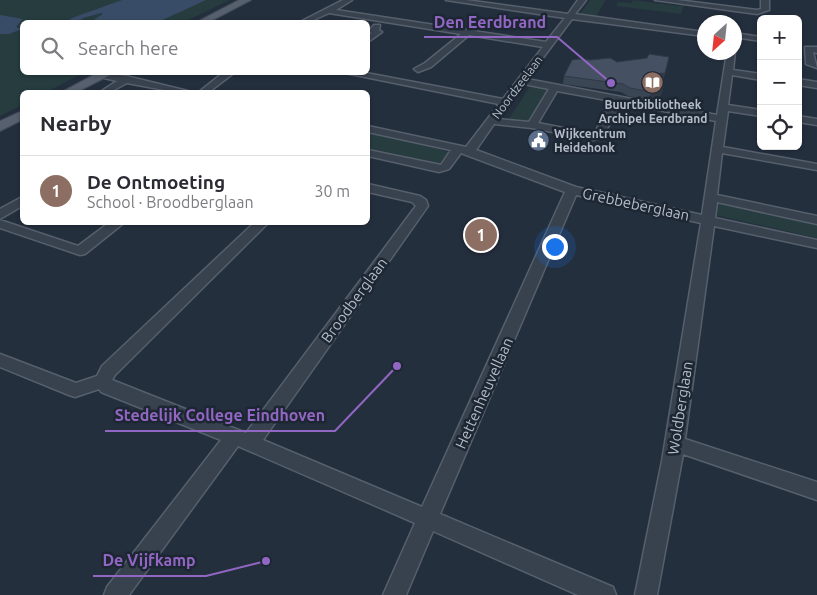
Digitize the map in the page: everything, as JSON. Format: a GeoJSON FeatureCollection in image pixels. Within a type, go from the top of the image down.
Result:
{"type":"FeatureCollection","features":[{"type":"Feature","properties":{"kind":"main road"},"geometry":{"type":"LineString","coordinates":[[206,20],[246,0]]}},
{"type":"Feature","properties":{"kind":"main road"},"geometry":{"type":"LineString","coordinates":[[71,90],[99,75]]}},
{"type":"Feature","properties":{"kind":"main road"},"geometry":{"type":"LineString","coordinates":[[0,127],[20,116]]}},
{"type":"Feature","properties":{"kind":"street"},"geometry":{"type":"LineString","coordinates":[[308,20],[318,14],[331,11],[348,0]]}},
{"type":"Feature","properties":{"kind":"street"},"geometry":{"type":"LineString","coordinates":[[450,0],[697,33]]}},
{"type":"Feature","properties":{"kind":"street","name":"Noordzeelaan"},"geometry":{"type":"LineString","coordinates":[[464,150],[506,102],[582,0]]}},
{"type":"Feature","properties":{"kind":"street"},"geometry":{"type":"LineString","coordinates":[[659,0],[757,12],[764,10],[765,0]]}},
{"type":"Feature","properties":{"kind":"street"},"geometry":{"type":"LineString","coordinates":[[331,11],[549,44]]}},
{"type":"Feature","properties":{"kind":"street"},"geometry":{"type":"LineString","coordinates":[[370,38],[378,32],[373,31],[388,20]]}},
{"type":"Feature","properties":{"kind":"street"},"geometry":{"type":"LineString","coordinates":[[403,83],[417,70],[428,65],[468,32]]}},
{"type":"Feature","properties":{"kind":"street"},"geometry":{"type":"LineString","coordinates":[[742,36],[757,38]]}},
{"type":"Feature","properties":{"kind":"street"},"geometry":{"type":"LineString","coordinates":[[802,45],[817,48]]}},
{"type":"Feature","properties":{"kind":"street"},"geometry":{"type":"LineString","coordinates":[[817,48],[808,49],[810,64],[817,65]]}},
{"type":"Feature","properties":{"kind":"street","name":"Woldberglaan"},"geometry":{"type":"LineString","coordinates":[[646,595],[675,444],[702,270],[720,119],[730,60]]}},
{"type":"Feature","properties":{"kind":"street"},"geometry":{"type":"LineString","coordinates":[[728,72],[757,76]]}},
{"type":"Feature","properties":{"kind":"street"},"geometry":{"type":"LineString","coordinates":[[111,75],[178,90]]}},
{"type":"Feature","properties":{"kind":"street"},"geometry":{"type":"LineString","coordinates":[[206,90],[227,75]]}},
{"type":"Feature","properties":{"kind":"street"},"geometry":{"type":"LineString","coordinates":[[360,75],[506,102]]}},
{"type":"Feature","properties":{"kind":"street"},"geometry":{"type":"LineString","coordinates":[[107,90],[126,79]]}},
{"type":"Feature","properties":{"kind":"street"},"geometry":{"type":"LineString","coordinates":[[521,81],[720,119]]}},
{"type":"Feature","properties":{"kind":"street"},"geometry":{"type":"LineString","coordinates":[[802,83],[817,85]]}},
{"type":"Feature","properties":{"kind":"street"},"geometry":{"type":"LineString","coordinates":[[532,125],[555,87]]}},
{"type":"Feature","properties":{"kind":"street"},"geometry":{"type":"LineString","coordinates":[[491,121],[532,125],[593,137],[598,136],[618,100]]}},
{"type":"Feature","properties":{"kind":"street"},"geometry":{"type":"LineString","coordinates":[[723,107],[757,112]]}},
{"type":"Feature","properties":{"kind":"street"},"geometry":{"type":"LineString","coordinates":[[802,120],[817,122]]}},
{"type":"Feature","properties":{"kind":"street","name":"Grebbeberglaan"},"geometry":{"type":"LineString","coordinates":[[370,129],[464,150],[572,190],[817,244]]}},
{"type":"Feature","properties":{"kind":"street"},"geometry":{"type":"LineString","coordinates":[[717,148],[817,167]]}},
{"type":"Feature","properties":{"kind":"street"},"geometry":{"type":"LineString","coordinates":[[370,153],[439,169],[445,167],[464,150]]}},
{"type":"Feature","properties":{"kind":"street","name":"Broodberglaan"},"geometry":{"type":"LineString","coordinates":[[242,440],[422,206],[422,203],[416,199],[370,188]]}},
{"type":"Feature","properties":{"kind":"street","name":"Hettenheuvellaan"},"geometry":{"type":"LineString","coordinates":[[394,595],[572,190]]}},
{"type":"Feature","properties":{"kind":"street","name":"Grebbeberglaan"},"geometry":{"type":"LineString","coordinates":[[711,197],[817,220]]}},
{"type":"Feature","properties":{"kind":"street"},"geometry":{"type":"LineString","coordinates":[[0,214],[20,202]]}},
{"type":"Feature","properties":{"kind":"street"},"geometry":{"type":"LineString","coordinates":[[0,224],[80,251],[115,225]]}},
{"type":"Feature","properties":{"kind":"street"},"geometry":{"type":"LineString","coordinates":[[0,360],[75,390],[103,381],[108,371],[260,225]]}},
{"type":"Feature","properties":{"kind":"street"},"geometry":{"type":"LineString","coordinates":[[103,381],[107,387],[242,440],[605,595]]}},
{"type":"Feature","properties":{"kind":"street"},"geometry":{"type":"LineString","coordinates":[[115,595],[242,440]]}},
{"type":"Feature","properties":{"kind":"street"},"geometry":{"type":"LineString","coordinates":[[675,444],[817,491]]}},
{"type":"Feature","properties":{"kind":"green space"},"geometry":{"type":"Polygon","coordinates":[[[0,0],[230,0],[188,20],[20,20],[20,75],[79,75],[51,90],[20,90],[20,106],[0,116],[0,0]]]}},
{"type":"Feature","properties":{"kind":"green space"},"geometry":{"type":"Polygon","coordinates":[[[590,0],[606,0],[596,16],[580,14],[590,0]]]}},
{"type":"Feature","properties":{"kind":"green space"},"geometry":{"type":"Polygon","coordinates":[[[633,0],[677,6],[684,5],[681,14],[616,6],[618,2],[631,3],[633,0]]]}},
{"type":"Feature","properties":{"kind":"green space"},"geometry":{"type":"Polygon","coordinates":[[[531,85],[548,89],[529,124],[508,120],[531,85]]]}},
{"type":"Feature","properties":{"kind":"green space"},"geometry":{"type":"Polygon","coordinates":[[[370,133],[451,153],[441,166],[370,150],[370,133]]]}},
{"type":"Feature","properties":{"kind":"green space"},"geometry":{"type":"Polygon","coordinates":[[[716,203],[780,217],[787,218],[789,215],[817,221],[817,238],[715,215],[716,203]]]}},
{"type":"Feature","properties":{"kind":"water"},"geometry":{"type":"Polygon","coordinates":[[[122,0],[206,0],[162,20],[93,20],[103,14],[101,13],[81,20],[70,20],[122,0]]]}},
{"type":"Feature","properties":{"kind":"water"},"geometry":{"type":"Polygon","coordinates":[[[0,15],[23,19],[20,20],[16,27],[20,30],[9,34],[0,34],[0,15]]]}},
{"type":"Feature","properties":{"kind":"building"},"geometry":{"type":"Polygon","coordinates":[[[649,54],[669,57],[665,73],[649,75],[664,85],[657,86],[663,90],[651,92],[630,88],[623,84],[564,76],[572,60],[610,58],[617,62],[647,58],[649,54]]]}},
{"type":"Feature","properties":{"kind":"place","name":"Den Eerdbrand"},"geometry":{"type":"Point","coordinates":[611,83]}},
{"type":"Feature","properties":{"kind":"place","name":"Buurtbibliotheek Archipel Eerdbrand"},"geometry":{"type":"Point","coordinates":[653,83]}},
{"type":"Feature","properties":{"kind":"place","name":"Wijkcentrum Heidehonk"},"geometry":{"type":"Point","coordinates":[538,140]}},
{"type":"Feature","properties":{"kind":"place","name":"De Ontmoeting"},"geometry":{"type":"Point","coordinates":[481,235]}},
{"type":"Feature","properties":{"kind":"place","name":"Stedelijk College Eindhoven"},"geometry":{"type":"Point","coordinates":[397,366]}},
{"type":"Feature","properties":{"kind":"place","name":"De Vijfkamp"},"geometry":{"type":"Point","coordinates":[266,561]}}]}
